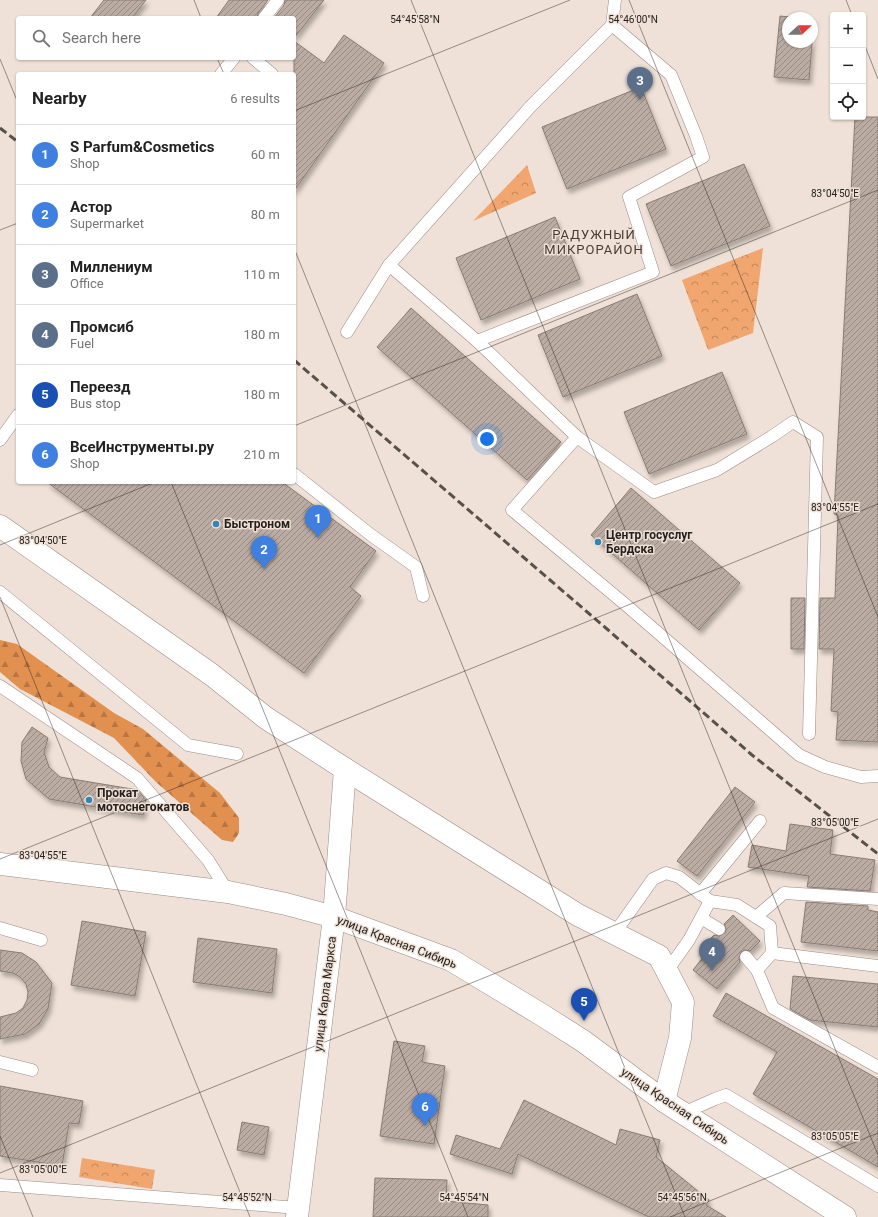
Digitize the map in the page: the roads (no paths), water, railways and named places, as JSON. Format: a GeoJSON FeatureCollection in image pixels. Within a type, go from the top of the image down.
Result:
{"type":"FeatureCollection","features":[{"type":"Feature","properties":{"kind":"street"},"geometry":{"type":"LineString","coordinates":[[0,526],[212,675],[266,718],[578,915],[659,956],[683,1002],[680,1038],[664,1101]]}},
{"type":"Feature","properties":{"kind":"street","name":"улица Карла Маркса"},"geometry":{"type":"LineString","coordinates":[[297,1213],[334,917],[345,769]]}},
{"type":"Feature","properties":{"kind":"street","name":"улица Красная Сибирь"},"geometry":{"type":"LineString","coordinates":[[0,864],[228,892],[286,904],[334,917],[451,960],[583,1040],[664,1101],[845,1217]]}},
{"type":"Feature","properties":{"kind":"lane"},"geometry":{"type":"LineString","coordinates":[[266,16],[278,0]]}},
{"type":"Feature","properties":{"kind":"lane"},"geometry":{"type":"LineString","coordinates":[[347,332],[389,265],[531,106],[612,25],[615,0]]}},
{"type":"Feature","properties":{"kind":"lane"},"geometry":{"type":"LineString","coordinates":[[477,341],[653,272],[629,197],[703,157],[696,136],[670,75],[612,25]]}},
{"type":"Feature","properties":{"kind":"lane"},"geometry":{"type":"LineString","coordinates":[[223,72],[232,60]]}},
{"type":"Feature","properties":{"kind":"lane"},"geometry":{"type":"LineString","coordinates":[[256,60],[270,72]]}},
{"type":"Feature","properties":{"kind":"lane"},"geometry":{"type":"LineString","coordinates":[[389,265],[477,341],[577,437],[654,492],[717,470],[793,422],[818,437],[809,734]]}},
{"type":"Feature","properties":{"kind":"lane"},"geometry":{"type":"LineString","coordinates":[[0,440],[16,418]]}},
{"type":"Feature","properties":{"kind":"lane"},"geometry":{"type":"LineString","coordinates":[[577,437],[512,510],[626,605],[799,755],[825,768],[861,777],[878,776]]}},
{"type":"Feature","properties":{"kind":"lane"},"geometry":{"type":"LineString","coordinates":[[296,476],[371,535],[416,567],[423,596]]}},
{"type":"Feature","properties":{"kind":"lane"},"geometry":{"type":"LineString","coordinates":[[0,592],[188,745],[237,754]]}},
{"type":"Feature","properties":{"kind":"lane"},"geometry":{"type":"LineString","coordinates":[[0,686],[137,778],[208,860],[228,892]]}},
{"type":"Feature","properties":{"kind":"lane"},"geometry":{"type":"LineString","coordinates":[[667,971],[689,940],[701,918],[705,898],[760,820]]}},
{"type":"Feature","properties":{"kind":"lane"},"geometry":{"type":"LineString","coordinates":[[614,934],[653,879],[666,873],[679,877],[705,898],[737,905],[770,926],[772,953],[757,970]]}},
{"type":"Feature","properties":{"kind":"lane"},"geometry":{"type":"LineString","coordinates":[[756,917],[784,893],[878,899]]}},
{"type":"Feature","properties":{"kind":"lane"},"geometry":{"type":"LineString","coordinates":[[701,918],[719,929]]}},
{"type":"Feature","properties":{"kind":"lane"},"geometry":{"type":"LineString","coordinates":[[0,928],[41,940]]}},
{"type":"Feature","properties":{"kind":"lane"},"geometry":{"type":"LineString","coordinates":[[772,953],[878,966]]}},
{"type":"Feature","properties":{"kind":"lane"},"geometry":{"type":"LineString","coordinates":[[746,956],[757,970],[773,1008],[878,1067]]}},
{"type":"Feature","properties":{"kind":"lane"},"geometry":{"type":"LineString","coordinates":[[0,1062],[32,1070]]}},
{"type":"Feature","properties":{"kind":"lane"},"geometry":{"type":"LineString","coordinates":[[683,1113],[726,1095],[878,1186]]}},
{"type":"Feature","properties":{"kind":"lane"},"geometry":{"type":"LineString","coordinates":[[0,1185],[297,1213]]}},
{"type":"Feature","properties":{"kind":"railway"},"geometry":{"type":"LineString","coordinates":[[0,128],[16,140]]}},
{"type":"Feature","properties":{"kind":"railway"},"geometry":{"type":"LineString","coordinates":[[296,362],[752,755],[878,854]]}},
{"type":"Feature","properties":{"kind":"place","name":"Миллениум"},"geometry":{"type":"Point","coordinates":[640,100]}},
{"type":"Feature","properties":{"kind":"place","name":"Быстроном"},"geometry":{"type":"Point","coordinates":[216,524]}},
{"type":"Feature","properties":{"kind":"place","name":"S Parfum&Cosmetics"},"geometry":{"type":"Point","coordinates":[318,538]}},
{"type":"Feature","properties":{"kind":"place","name":"Центр госуслуг Бердска"},"geometry":{"type":"Point","coordinates":[598,542]}},
{"type":"Feature","properties":{"kind":"place","name":"Астор"},"geometry":{"type":"Point","coordinates":[264,569]}},
{"type":"Feature","properties":{"kind":"place","name":"Прокат мотоснегокатов"},"geometry":{"type":"Point","coordinates":[89,800]}},
{"type":"Feature","properties":{"kind":"place","name":"Промсиб"},"geometry":{"type":"Point","coordinates":[712,971]}},
{"type":"Feature","properties":{"kind":"place","name":"Переезд"},"geometry":{"type":"Point","coordinates":[584,1021]}},
{"type":"Feature","properties":{"kind":"place","name":"ВсеИнструменты.ру"},"geometry":{"type":"Point","coordinates":[425,1126]}},
{"type":"Feature","properties":{"kind":"district","name":"РАДУЖНЫЙ МИКРОРАЙОН"},"geometry":{"type":"Point","coordinates":[594,242]}}]}
